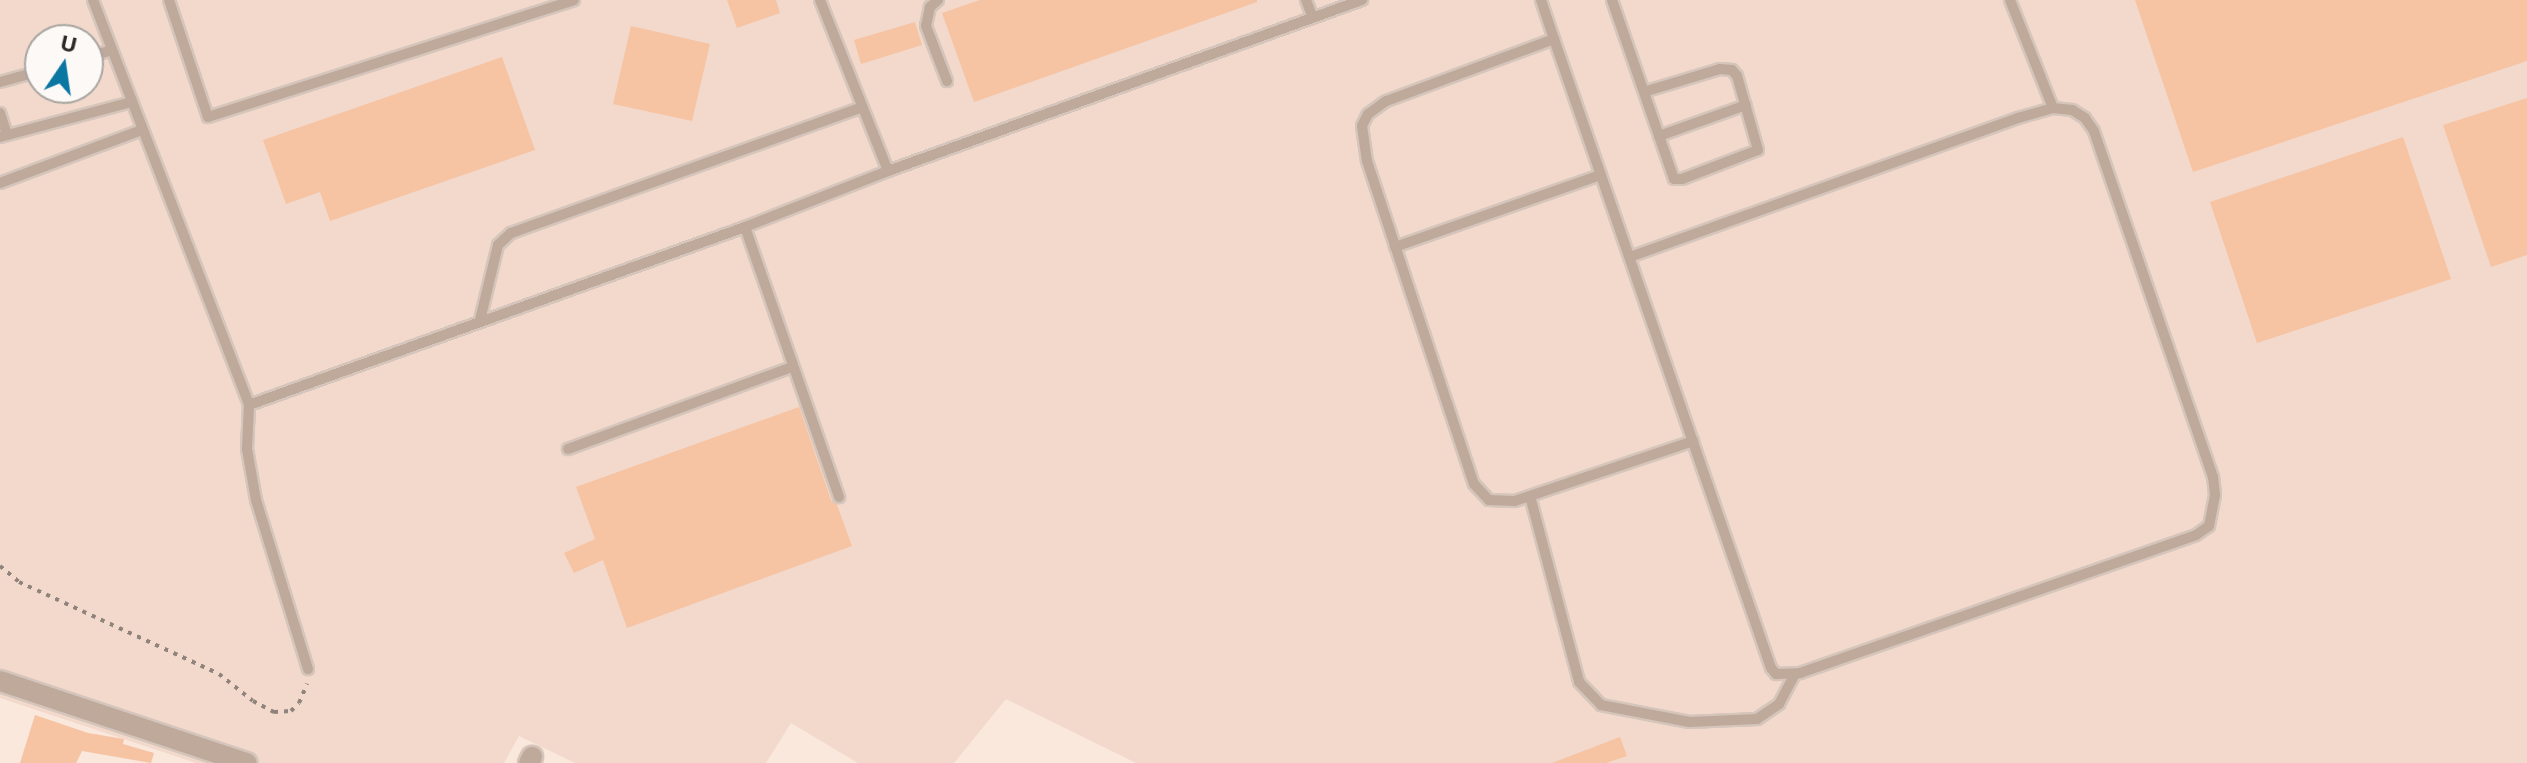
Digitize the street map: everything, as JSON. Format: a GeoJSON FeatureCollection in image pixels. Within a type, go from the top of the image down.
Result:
{"type":"FeatureCollection","features":[{"type":"Feature","properties":{"kind":"street"},"geometry":{"type":"LineString","coordinates":[[0,681],[247,763]]}},
{"type":"Feature","properties":{"kind":"lane"},"geometry":{"type":"LineString","coordinates":[[93,0],[249,405],[247,449],[256,500],[308,669]]}},
{"type":"Feature","properties":{"kind":"lane"},"geometry":{"type":"LineString","coordinates":[[169,0],[208,117],[574,0]]}},
{"type":"Feature","properties":{"kind":"lane"},"geometry":{"type":"LineString","coordinates":[[820,0],[888,171]]}},
{"type":"Feature","properties":{"kind":"lane"},"geometry":{"type":"LineString","coordinates":[[938,0],[930,7],[926,26],[947,81]]}},
{"type":"Feature","properties":{"kind":"lane"},"geometry":{"type":"LineString","coordinates":[[1306,0],[1313,18]]}},
{"type":"Feature","properties":{"kind":"lane"},"geometry":{"type":"LineString","coordinates":[[249,405],[1362,0]]}},
{"type":"Feature","properties":{"kind":"lane"},"geometry":{"type":"LineString","coordinates":[[1541,0],[1771,668],[1776,674],[1795,674],[2196,535],[2209,526],[2215,495],[2213,477],[2094,131],[2085,118],[2072,110],[2053,108],[2018,118],[1630,257]]}},
{"type":"Feature","properties":{"kind":"lane"},"geometry":{"type":"LineString","coordinates":[[1612,0],[1674,179],[1757,152],[1737,76],[1728,69],[1644,92]]}},
{"type":"Feature","properties":{"kind":"lane"},"geometry":{"type":"LineString","coordinates":[[2010,0],[2053,108]]}},
{"type":"Feature","properties":{"kind":"lane"},"geometry":{"type":"LineString","coordinates":[[1554,39],[1386,101],[1368,114],[1361,135],[1474,484],[1489,500],[1500,502],[1530,496],[1693,441]]}},
{"type":"Feature","properties":{"kind":"lane"},"geometry":{"type":"LineString","coordinates":[[104,52],[112,50]]}},
{"type":"Feature","properties":{"kind":"lane"},"geometry":{"type":"LineString","coordinates":[[0,82],[24,75]]}},
{"type":"Feature","properties":{"kind":"lane"},"geometry":{"type":"LineString","coordinates":[[0,113],[4,136],[132,102]]}},
{"type":"Feature","properties":{"kind":"lane"},"geometry":{"type":"LineString","coordinates":[[1659,136],[1746,105]]}},
{"type":"Feature","properties":{"kind":"lane"},"geometry":{"type":"LineString","coordinates":[[480,320],[498,245],[511,233],[862,107]]}},
{"type":"Feature","properties":{"kind":"lane"},"geometry":{"type":"LineString","coordinates":[[0,183],[142,130]]}},
{"type":"Feature","properties":{"kind":"lane"},"geometry":{"type":"LineString","coordinates":[[1395,247],[1601,175]]}},
{"type":"Feature","properties":{"kind":"lane"},"geometry":{"type":"LineString","coordinates":[[745,227],[839,497]]}},
{"type":"Feature","properties":{"kind":"lane"},"geometry":{"type":"LineString","coordinates":[[568,449],[792,367]]}},
{"type":"Feature","properties":{"kind":"lane"},"geometry":{"type":"LineString","coordinates":[[1530,496],[1579,682],[1601,705],[1689,722],[1757,719],[1779,704],[1795,674]]}},
{"type":"Feature","properties":{"kind":"path"},"geometry":{"type":"LineString","coordinates":[[0,566],[19,582],[219,674],[253,701],[274,712],[291,711],[299,703],[308,669]]}},
{"type":"Feature","properties":{"kind":"shaded area"},"geometry":{"type":"Polygon","coordinates":[[[0,0],[2527,0],[2527,763],[1136,763],[1006,699],[954,763],[858,763],[791,723],[766,763],[575,763],[519,736],[504,763],[196,763],[0,698],[0,0]]]}},
{"type":"Feature","properties":{"kind":"building"},"geometry":{"type":"Polygon","coordinates":[[[727,0],[776,0],[780,13],[737,28],[727,0]]]}},
{"type":"Feature","properties":{"kind":"building"},"geometry":{"type":"Polygon","coordinates":[[[980,0],[1257,2],[974,102],[942,13],[980,0]]]}},
{"type":"Feature","properties":{"kind":"building"},"geometry":{"type":"Polygon","coordinates":[[[2135,0],[2527,0],[2527,61],[2193,172],[2135,0]]]}},
{"type":"Feature","properties":{"kind":"building"},"geometry":{"type":"Polygon","coordinates":[[[915,22],[922,45],[861,64],[854,40],[915,22]]]}},
{"type":"Feature","properties":{"kind":"building"},"geometry":{"type":"Polygon","coordinates":[[[631,26],[710,44],[692,121],[613,104],[631,26]]]}},
{"type":"Feature","properties":{"kind":"building"},"geometry":{"type":"Polygon","coordinates":[[[502,57],[535,150],[330,221],[320,192],[286,204],[263,140],[502,57]]]}},
{"type":"Feature","properties":{"kind":"building"},"geometry":{"type":"Polygon","coordinates":[[[2527,98],[2527,255],[2491,267],[2443,125],[2527,98]]]}},
{"type":"Feature","properties":{"kind":"building"},"geometry":{"type":"Polygon","coordinates":[[[2403,137],[2451,279],[2257,343],[2210,202],[2403,137]]]}},
{"type":"Feature","properties":{"kind":"building"},"geometry":{"type":"Polygon","coordinates":[[[799,407],[831,500],[837,505],[852,546],[627,628],[603,560],[574,573],[564,553],[595,539],[576,487],[799,407]]]}},
{"type":"Feature","properties":{"kind":"building"},"geometry":{"type":"Polygon","coordinates":[[[35,715],[88,733],[124,739],[123,744],[154,753],[151,763],[82,751],[76,763],[20,763],[35,715]]]}},
{"type":"Feature","properties":{"kind":"building"},"geometry":{"type":"Polygon","coordinates":[[[1620,737],[1627,756],[1606,763],[1552,763],[1620,737]]]}}]}
